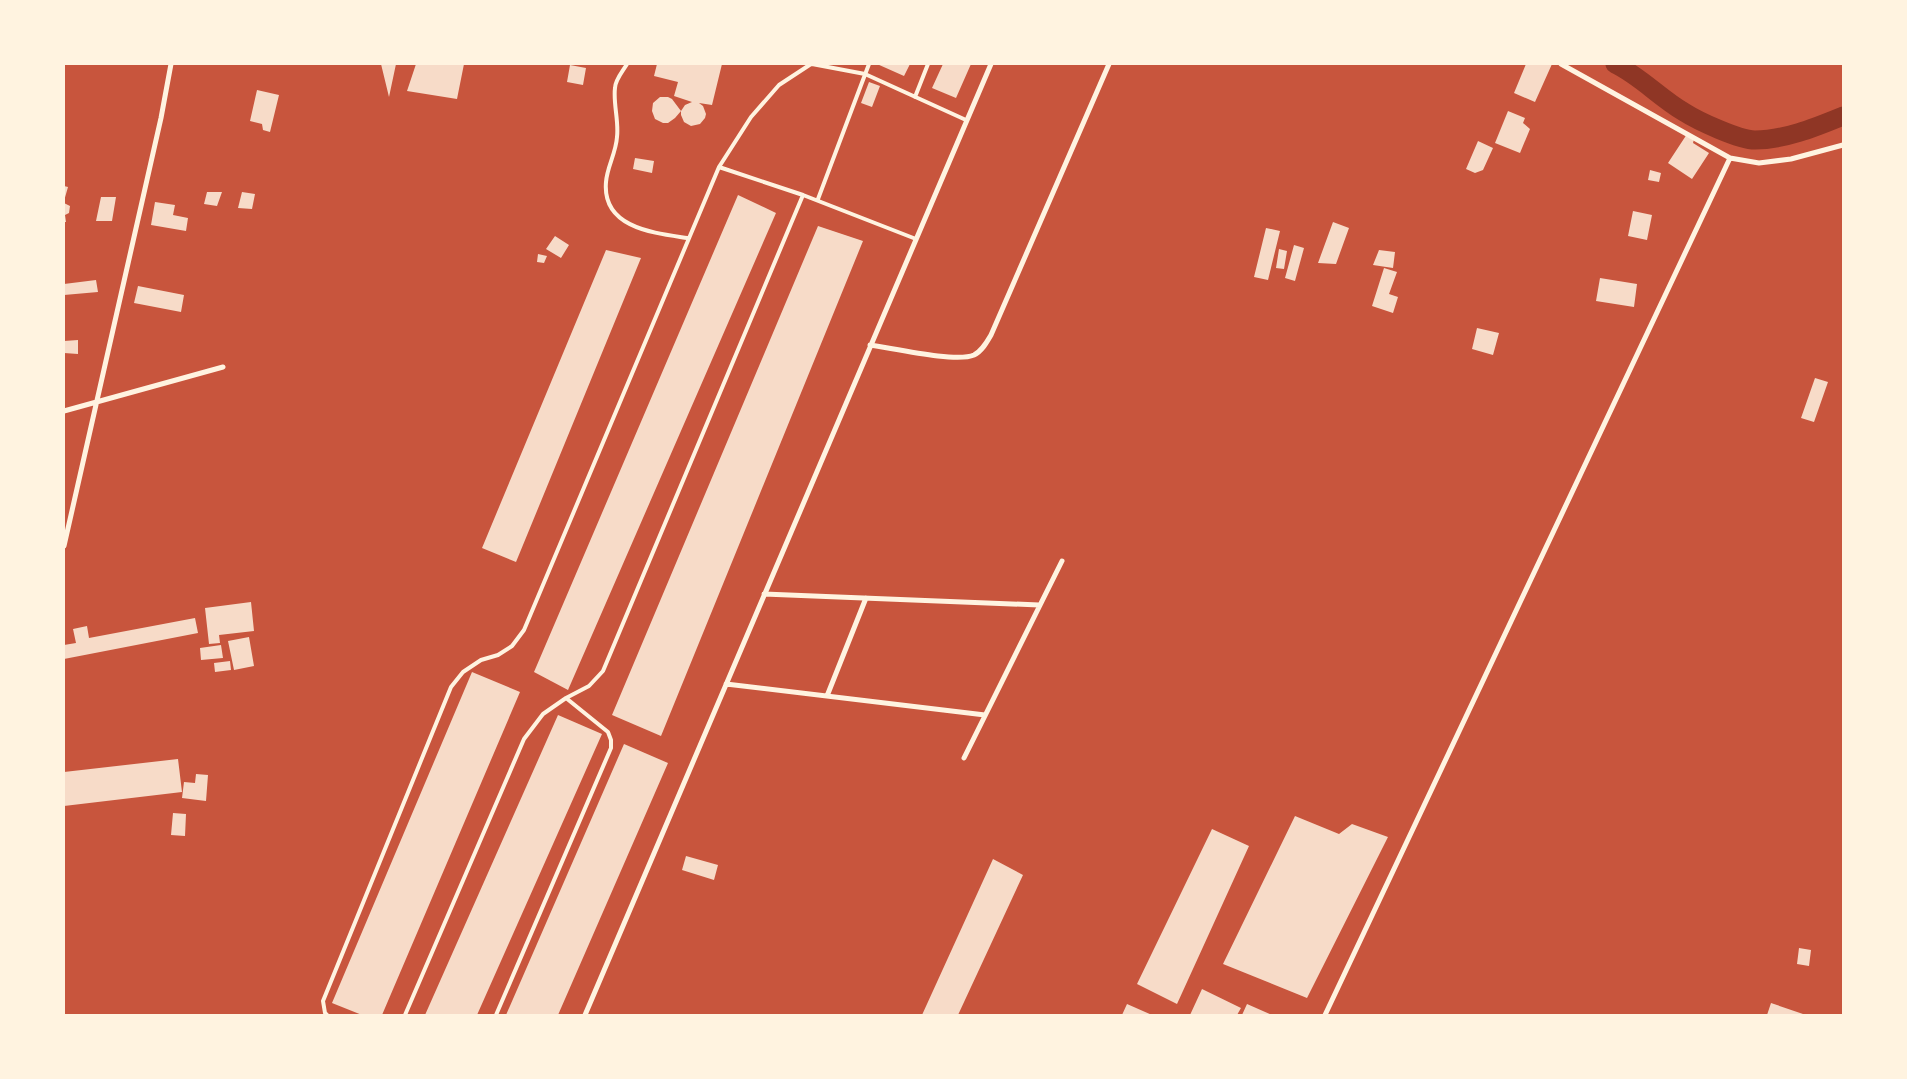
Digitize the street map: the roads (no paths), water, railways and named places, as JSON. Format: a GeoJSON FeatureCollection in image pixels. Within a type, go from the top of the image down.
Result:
{"type":"FeatureCollection","features":[{"type":"Feature","properties":{"kind":"street"},"geometry":{"type":"LineString","coordinates":[[64,546],[161,118],[171,64]]}},
{"type":"Feature","properties":{"kind":"street"},"geometry":{"type":"LineString","coordinates":[[585,1015],[991,64]]}},
{"type":"Feature","properties":{"kind":"street"},"geometry":{"type":"LineString","coordinates":[[870,345],[958,358],[973,355],[983,347],[995,326],[1109,64]]}},
{"type":"Feature","properties":{"kind":"street"},"geometry":{"type":"LineString","coordinates":[[1561,64],[1730,158],[1759,163],[1791,159],[1843,145]]}},
{"type":"Feature","properties":{"kind":"street"},"geometry":{"type":"LineString","coordinates":[[1325,1015],[1730,158]]}},
{"type":"Feature","properties":{"kind":"street"},"geometry":{"type":"LineString","coordinates":[[64,411],[223,367]]}},
{"type":"Feature","properties":{"kind":"street"},"geometry":{"type":"LineString","coordinates":[[964,758],[1062,561]]}},
{"type":"Feature","properties":{"kind":"street"},"geometry":{"type":"LineString","coordinates":[[764,594],[1039,605]]}},
{"type":"Feature","properties":{"kind":"street"},"geometry":{"type":"LineString","coordinates":[[827,696],[866,598]]}},
{"type":"Feature","properties":{"kind":"street"},"geometry":{"type":"LineString","coordinates":[[726,684],[985,715]]}},
{"type":"Feature","properties":{"kind":"lane"},"geometry":{"type":"LineString","coordinates":[[627,64],[614,86],[618,129],[616,149],[606,182],[608,202],[618,217],[632,226],[655,233],[687,238]]}},
{"type":"Feature","properties":{"kind":"lane"},"geometry":{"type":"LineString","coordinates":[[318,1015],[326,1014],[323,1001],[451,687],[463,672],[481,660],[498,655],[512,646],[524,630],[687,238],[719,167],[751,117],[779,84],[811,64],[865,74],[966,120]]}},
{"type":"Feature","properties":{"kind":"lane"},"geometry":{"type":"LineString","coordinates":[[818,199],[869,64]]}},
{"type":"Feature","properties":{"kind":"lane"},"geometry":{"type":"LineString","coordinates":[[915,97],[928,64]]}},
{"type":"Feature","properties":{"kind":"lane"},"geometry":{"type":"LineString","coordinates":[[719,167],[818,199],[916,239]]}},
{"type":"Feature","properties":{"kind":"lane"},"geometry":{"type":"LineString","coordinates":[[405,1015],[524,739],[543,714],[566,698],[589,686],[603,671],[803,195]]}},
{"type":"Feature","properties":{"kind":"lane"},"geometry":{"type":"LineString","coordinates":[[496,1015],[611,748],[612,740],[608,732],[566,698]]}},
{"type":"Feature","properties":{"kind":"waterway"},"geometry":{"type":"LineString","coordinates":[[1615,64],[1690,116],[1739,137],[1755,140],[1778,138],[1843,116]]}}]}
